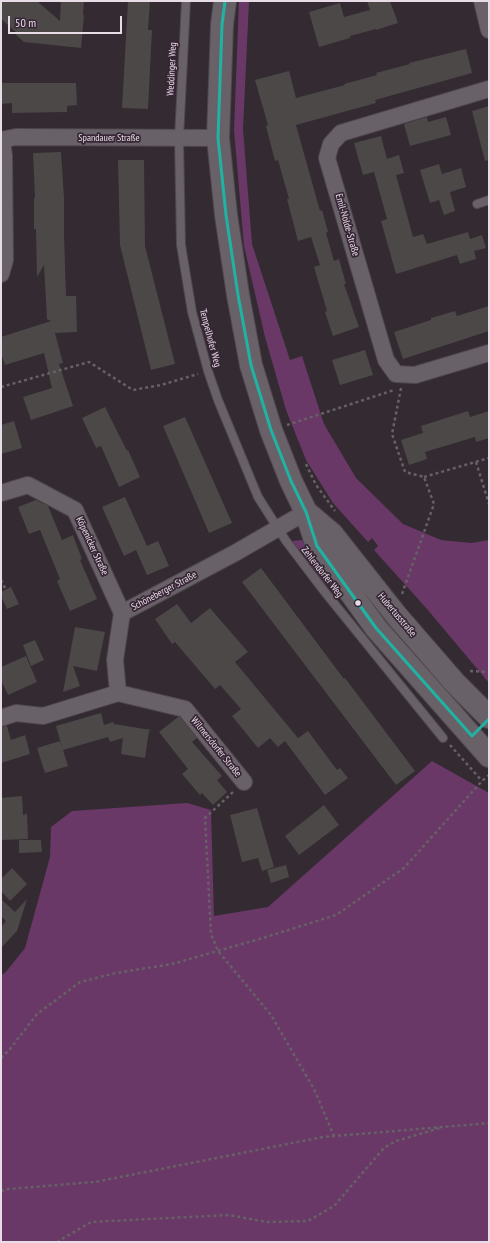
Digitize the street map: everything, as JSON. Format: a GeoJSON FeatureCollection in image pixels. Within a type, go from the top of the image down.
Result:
{"type":"FeatureCollection","features":[{"type":"Feature","properties":{"kind":"street","name":"Hubertusstraße"},"geometry":{"type":"LineString","coordinates":[[225,1],[222,25],[218,138],[226,215],[238,295],[251,365],[271,430],[291,481],[306,512],[317,546],[376,628],[416,689],[472,736],[489,756]]}},
{"type":"Feature","properties":{"kind":"street"},"geometry":{"type":"LineString","coordinates":[[482,1],[489,30]]}},
{"type":"Feature","properties":{"kind":"street","name":"Emil-Nolde-Straße"},"geometry":{"type":"LineString","coordinates":[[489,89],[341,133],[331,144],[327,158],[386,360],[396,374],[415,375],[489,353]]}},
{"type":"Feature","properties":{"kind":"street","name":"Spandauer Straße"},"geometry":{"type":"LineString","coordinates":[[2,140],[16,137],[218,138]]}},
{"type":"Feature","properties":{"kind":"street"},"geometry":{"type":"LineString","coordinates":[[1,274],[5,260],[4,156],[2,140]]}},
{"type":"Feature","properties":{"kind":"street","name":"Köpenicker Straße"},"geometry":{"type":"LineString","coordinates":[[1,493],[28,485],[75,510],[122,613]]}},
{"type":"Feature","properties":{"kind":"street","name":"Hubertusstraße"},"geometry":{"type":"LineString","coordinates":[[306,512],[332,534],[396,615],[455,683],[489,718]]}},
{"type":"Feature","properties":{"kind":"street"},"geometry":{"type":"LineString","coordinates":[[278,529],[306,512]]}},
{"type":"Feature","properties":{"kind":"street","name":"Schöneberger Straße"},"geometry":{"type":"LineString","coordinates":[[118,692],[115,660],[122,613],[278,529]]}},
{"type":"Feature","properties":{"kind":"street"},"geometry":{"type":"LineString","coordinates":[[1,718],[16,713],[43,716],[118,692]]}},
{"type":"Feature","properties":{"kind":"street","name":"Wilmersdorfer Straße"},"geometry":{"type":"LineString","coordinates":[[118,692],[185,709],[244,782]]}},
{"type":"Feature","properties":{"kind":"street"},"geometry":{"type":"LineString","coordinates":[[472,736],[489,718]]}},
{"type":"Feature","properties":{"kind":"lane","name":"Weddinger Weg"},"geometry":{"type":"LineString","coordinates":[[179,138],[186,1]]}},
{"type":"Feature","properties":{"kind":"lane","name":"Tempelhofer Weg"},"geometry":{"type":"LineString","coordinates":[[179,138],[181,245],[192,312],[208,371],[218,400],[258,497],[278,529]]}},
{"type":"Feature","properties":{"kind":"lane"},"geometry":{"type":"LineString","coordinates":[[477,204],[489,200]]}},
{"type":"Feature","properties":{"kind":"lane","name":"Zehlendorfer Weg"},"geometry":{"type":"LineString","coordinates":[[278,529],[324,591],[416,689],[444,738]]}},
{"type":"Feature","properties":{"kind":"path"},"geometry":{"type":"LineString","coordinates":[[1,387],[89,362],[133,390],[161,385],[208,371]]}},
{"type":"Feature","properties":{"kind":"path"},"geometry":{"type":"LineString","coordinates":[[271,430],[401,388],[415,375]]}},
{"type":"Feature","properties":{"kind":"path"},"geometry":{"type":"LineString","coordinates":[[401,388],[392,434],[405,472],[424,477],[489,458]]}},
{"type":"Feature","properties":{"kind":"path"},"geometry":{"type":"LineString","coordinates":[[476,462],[489,504]]}},
{"type":"Feature","properties":{"kind":"path"},"geometry":{"type":"LineString","coordinates":[[396,615],[434,504],[424,477]]}},
{"type":"Feature","properties":{"kind":"path"},"geometry":{"type":"LineString","coordinates":[[1,580],[5,588]]}},
{"type":"Feature","properties":{"kind":"path"},"geometry":{"type":"LineString","coordinates":[[470,671],[489,672]]}},
{"type":"Feature","properties":{"kind":"path"},"geometry":{"type":"LineString","coordinates":[[444,738],[482,781]]}},
{"type":"Feature","properties":{"kind":"path"},"geometry":{"type":"LineString","coordinates":[[1,1058],[10,1049],[37,1014],[80,982],[116,973],[172,964],[336,915],[404,868],[489,775]]}},
{"type":"Feature","properties":{"kind":"path"},"geometry":{"type":"LineString","coordinates":[[244,782],[205,818],[211,934],[218,951],[271,1015],[314,1089],[334,1136]]}},
{"type":"Feature","properties":{"kind":"path"},"geometry":{"type":"LineString","coordinates":[[1,1191],[8,1189],[95,1182],[334,1136],[489,1123]]}},
{"type":"Feature","properties":{"kind":"path"},"geometry":{"type":"LineString","coordinates":[[57,1242],[91,1222],[229,1214],[267,1222],[308,1221],[334,1206],[384,1148],[396,1141],[446,1126]]}},
{"type":"Feature","properties":{"kind":"shaded area"},"geometry":{"type":"Polygon","coordinates":[[[239,1],[249,1],[243,129],[252,244],[290,360],[302,356],[324,424],[356,478],[403,524],[441,540],[471,543],[489,540],[489,683],[427,609],[374,550],[378,546],[372,538],[368,542],[333,503],[306,460],[286,410],[265,337],[244,246],[234,130],[239,1]]]}},
{"type":"Feature","properties":{"kind":"shaded area"},"geometry":{"type":"Polygon","coordinates":[[[302,540],[333,580],[326,585],[292,541],[302,540]]]}},
{"type":"Feature","properties":{"kind":"shaded area"},"geometry":{"type":"Polygon","coordinates":[[[432,761],[489,793],[489,1242],[1,1242],[1,975],[5,973],[25,948],[50,857],[51,827],[72,811],[187,803],[211,810],[214,916],[268,907],[432,761]]]}},
{"type":"Feature","properties":{"kind":"building"},"geometry":{"type":"Polygon","coordinates":[[[1,1],[37,1],[60,21],[61,1],[84,1],[81,48],[24,42],[16,35],[17,33],[1,19],[1,1]]]}},
{"type":"Feature","properties":{"kind":"building"},"geometry":{"type":"Polygon","coordinates":[[[128,1],[150,1],[148,30],[152,30],[148,109],[122,108],[128,1]]]}},
{"type":"Feature","properties":{"kind":"building"},"geometry":{"type":"Polygon","coordinates":[[[367,1],[390,1],[398,23],[350,36],[350,38],[319,47],[309,12],[340,3],[344,17],[370,10],[367,1]]]}},
{"type":"Feature","properties":{"kind":"building"},"geometry":{"type":"Polygon","coordinates":[[[466,49],[472,73],[375,100],[376,103],[296,125],[320,211],[322,210],[328,232],[326,233],[334,261],[339,259],[346,284],[344,284],[359,327],[333,336],[325,312],[327,311],[314,267],[320,265],[311,237],[298,241],[287,199],[289,199],[278,160],[275,161],[266,126],[268,125],[255,80],[289,71],[296,98],[345,85],[344,84],[377,75],[376,73],[410,64],[409,63],[466,49]]]}},
{"type":"Feature","properties":{"kind":"building"},"geometry":{"type":"Polygon","coordinates":[[[1,83],[76,83],[77,105],[67,106],[67,112],[12,113],[12,103],[1,104],[1,83]]]}},
{"type":"Feature","properties":{"kind":"building"},"geometry":{"type":"Polygon","coordinates":[[[489,106],[489,160],[485,161],[472,111],[489,106]]]}},
{"type":"Feature","properties":{"kind":"building"},"geometry":{"type":"Polygon","coordinates":[[[427,117],[428,122],[446,117],[451,135],[410,146],[404,124],[427,117]]]}},
{"type":"Feature","properties":{"kind":"building"},"geometry":{"type":"Polygon","coordinates":[[[381,136],[387,159],[399,155],[404,173],[396,175],[413,237],[423,234],[427,244],[468,232],[470,239],[482,235],[486,248],[474,251],[476,259],[460,264],[457,255],[396,274],[381,221],[387,219],[374,172],[363,175],[354,143],[381,136]]]}},
{"type":"Feature","properties":{"kind":"building"},"geometry":{"type":"Polygon","coordinates":[[[61,152],[64,198],[66,296],[76,296],[77,332],[55,333],[63,363],[59,364],[73,406],[31,420],[23,397],[52,388],[44,353],[5,365],[1,353],[1,337],[51,321],[47,319],[44,265],[37,277],[36,229],[34,229],[35,198],[33,153],[61,152]]]}},
{"type":"Feature","properties":{"kind":"building"},"geometry":{"type":"Polygon","coordinates":[[[118,160],[144,160],[145,246],[175,364],[151,370],[120,245],[118,160]]]}},
{"type":"Feature","properties":{"kind":"building"},"geometry":{"type":"Polygon","coordinates":[[[439,164],[442,174],[461,168],[466,187],[450,192],[455,211],[444,215],[439,200],[430,203],[420,170],[439,164]]]}},
{"type":"Feature","properties":{"kind":"building"},"geometry":{"type":"Polygon","coordinates":[[[489,306],[489,331],[403,359],[394,332],[455,311],[457,316],[489,306]]]}},
{"type":"Feature","properties":{"kind":"building"},"geometry":{"type":"Polygon","coordinates":[[[365,350],[373,375],[340,385],[332,360],[365,350]]]}},
{"type":"Feature","properties":{"kind":"building"},"geometry":{"type":"Polygon","coordinates":[[[105,407],[127,451],[128,450],[140,477],[119,487],[101,446],[96,448],[82,418],[105,407]]]}},
{"type":"Feature","properties":{"kind":"building"},"geometry":{"type":"Polygon","coordinates":[[[468,411],[470,417],[489,411],[489,438],[476,442],[475,437],[425,452],[427,459],[409,465],[401,440],[423,433],[421,426],[468,411]]]}},
{"type":"Feature","properties":{"kind":"building"},"geometry":{"type":"Polygon","coordinates":[[[185,417],[232,523],[209,533],[163,426],[185,417]]]}},
{"type":"Feature","properties":{"kind":"building"},"geometry":{"type":"Polygon","coordinates":[[[14,421],[22,448],[1,454],[1,425],[14,421]]]}},
{"type":"Feature","properties":{"kind":"building"},"geometry":{"type":"Polygon","coordinates":[[[125,497],[147,546],[158,541],[169,566],[147,575],[136,550],[124,556],[102,507],[125,497]]]}},
{"type":"Feature","properties":{"kind":"building"},"geometry":{"type":"Polygon","coordinates":[[[36,500],[48,506],[62,540],[73,535],[82,559],[80,560],[97,599],[70,611],[57,581],[60,579],[40,530],[29,534],[18,507],[36,500]]]}},
{"type":"Feature","properties":{"kind":"building"},"geometry":{"type":"Polygon","coordinates":[[[261,568],[415,771],[396,785],[242,582],[261,568]]]}},
{"type":"Feature","properties":{"kind":"building"},"geometry":{"type":"Polygon","coordinates":[[[11,587],[19,604],[7,609],[1,596],[1,592],[11,587]]]}},
{"type":"Feature","properties":{"kind":"building"},"geometry":{"type":"Polygon","coordinates":[[[177,604],[191,623],[210,608],[248,652],[235,662],[298,738],[308,731],[337,770],[340,768],[348,778],[325,795],[285,741],[278,747],[270,738],[258,748],[232,716],[241,709],[220,685],[215,689],[175,642],[172,644],[155,619],[177,604]]]}},
{"type":"Feature","properties":{"kind":"building"},"geometry":{"type":"Polygon","coordinates":[[[75,627],[105,632],[97,671],[73,666],[80,686],[63,692],[75,627]]]}},
{"type":"Feature","properties":{"kind":"building"},"geometry":{"type":"Polygon","coordinates":[[[35,640],[44,660],[31,666],[23,645],[35,640]]]}},
{"type":"Feature","properties":{"kind":"building"},"geometry":{"type":"Polygon","coordinates":[[[26,656],[37,682],[8,695],[1,680],[1,667],[26,656]]]}},
{"type":"Feature","properties":{"kind":"building"},"geometry":{"type":"Polygon","coordinates":[[[101,713],[104,725],[113,722],[114,724],[151,730],[149,731],[145,758],[121,754],[123,738],[110,742],[108,737],[63,750],[56,726],[101,713]]]}},
{"type":"Feature","properties":{"kind":"building"},"geometry":{"type":"Polygon","coordinates":[[[180,717],[197,738],[192,742],[222,776],[217,780],[227,792],[213,805],[202,793],[200,795],[182,774],[188,769],[159,732],[180,717]]]}},
{"type":"Feature","properties":{"kind":"building"},"geometry":{"type":"Polygon","coordinates":[[[7,726],[11,740],[25,735],[30,754],[1,763],[1,727],[7,726]]]}},
{"type":"Feature","properties":{"kind":"building"},"geometry":{"type":"Polygon","coordinates":[[[60,741],[68,766],[45,773],[37,748],[60,741]]]}},
{"type":"Feature","properties":{"kind":"building"},"geometry":{"type":"Polygon","coordinates":[[[22,796],[23,815],[27,814],[28,839],[1,840],[1,798],[22,796]]]}},
{"type":"Feature","properties":{"kind":"building"},"geometry":{"type":"Polygon","coordinates":[[[324,805],[339,825],[299,855],[285,836],[324,805]]]}},
{"type":"Feature","properties":{"kind":"building"},"geometry":{"type":"Polygon","coordinates":[[[257,808],[274,867],[262,871],[258,858],[242,862],[230,815],[257,808]]]}},
{"type":"Feature","properties":{"kind":"building"},"geometry":{"type":"Polygon","coordinates":[[[19,840],[41,840],[42,852],[19,853],[19,840]]]}},
{"type":"Feature","properties":{"kind":"building"},"geometry":{"type":"Polygon","coordinates":[[[286,865],[289,877],[271,883],[267,870],[286,865]]]}},
{"type":"Feature","properties":{"kind":"building"},"geometry":{"type":"Polygon","coordinates":[[[12,868],[27,884],[10,901],[1,891],[1,879],[12,868]]]}},
{"type":"Feature","properties":{"kind":"building"},"geometry":{"type":"Polygon","coordinates":[[[1,899],[15,912],[27,899],[17,931],[1,948],[1,927],[6,921],[1,916],[1,899]]]}},
{"type":"Feature","properties":{"kind":"transit line"},"geometry":{"type":"LineString","coordinates":[[225,1],[222,25],[218,138],[226,215],[238,295],[251,365],[271,430],[291,481],[306,512],[317,546],[376,628],[472,736],[489,719]]}}]}
